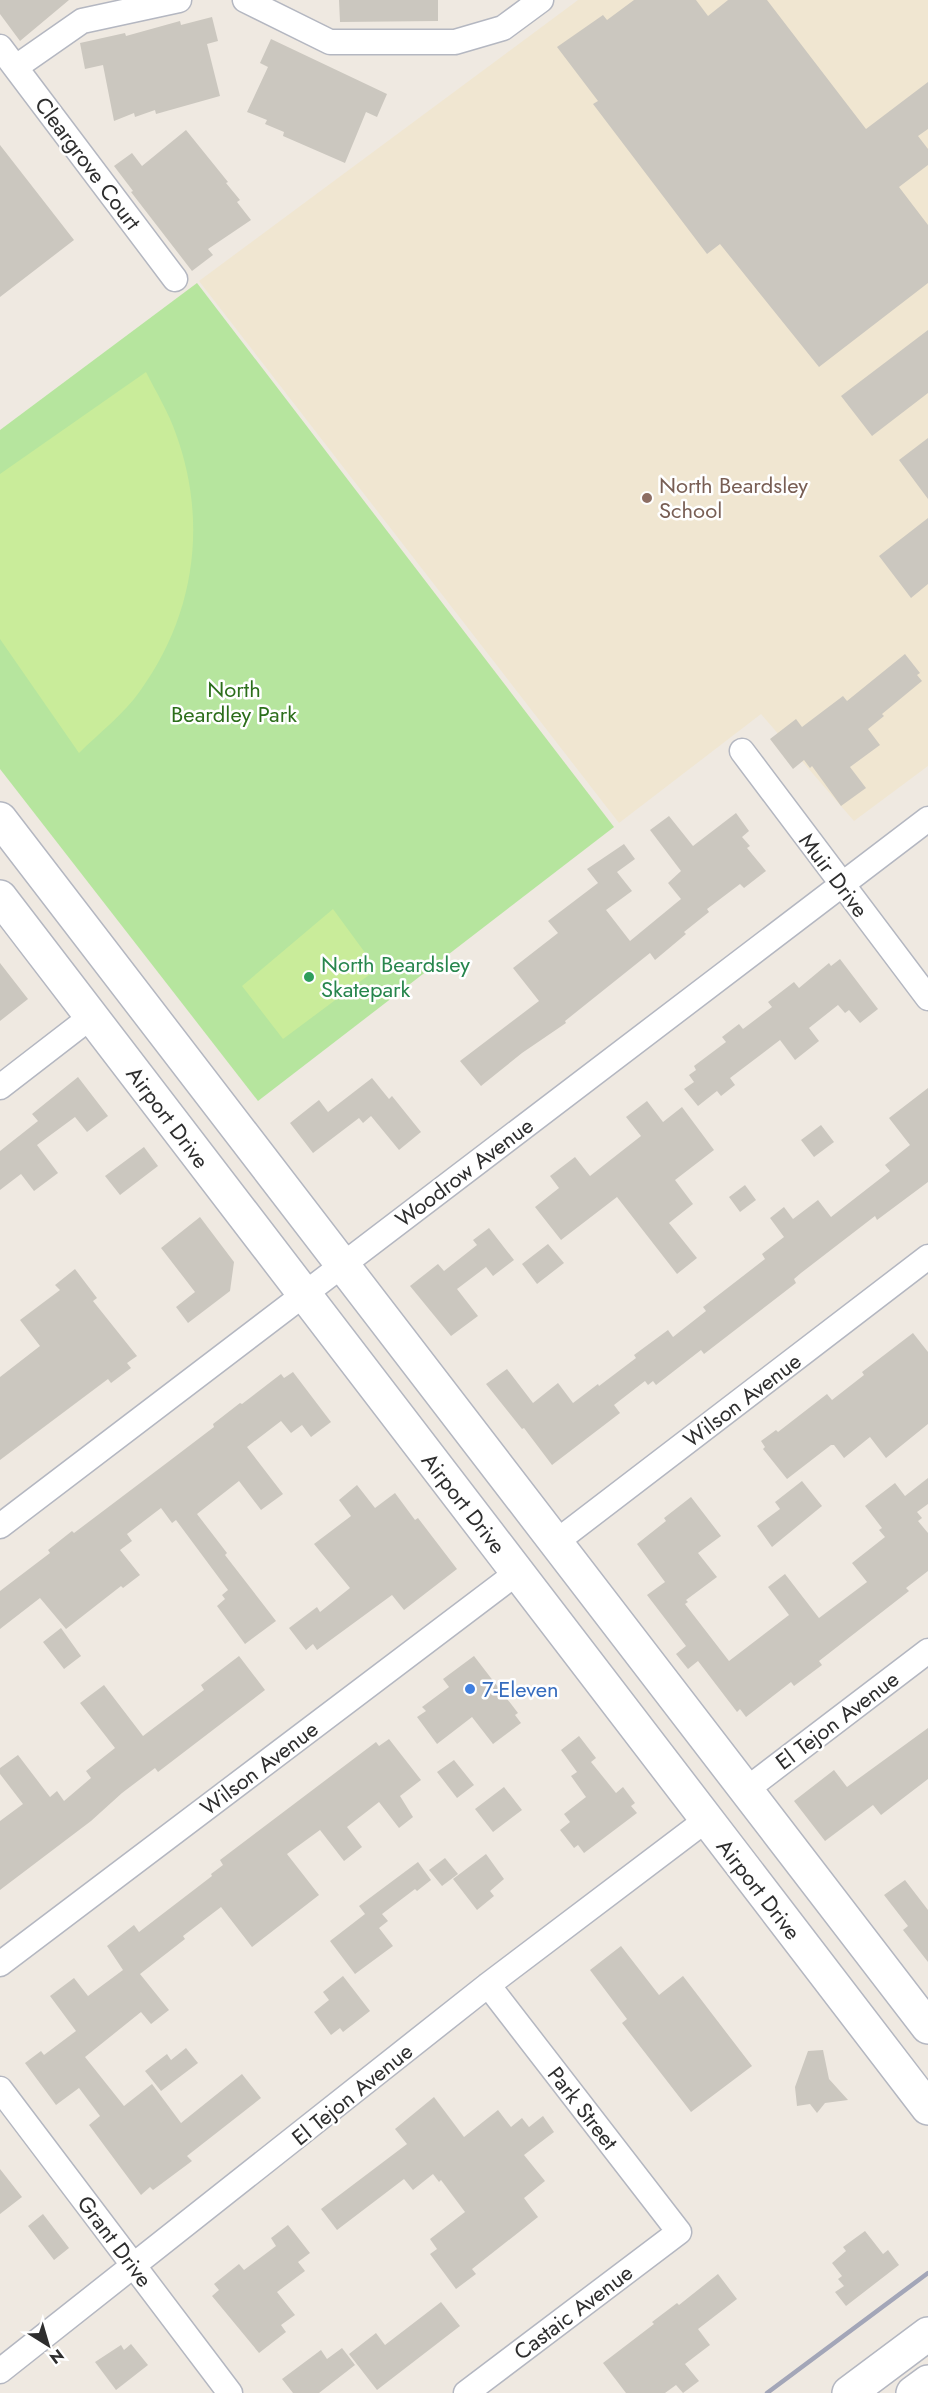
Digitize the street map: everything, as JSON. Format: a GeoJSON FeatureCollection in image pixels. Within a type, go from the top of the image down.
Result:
{"type":"FeatureCollection","features":[{"type":"Feature","properties":{"kind":"main road"},"geometry":{"type":"LineString","coordinates":[[0,819],[928,2027]]}},
{"type":"Feature","properties":{"kind":"main road","name":"Airport Drive"},"geometry":{"type":"LineString","coordinates":[[0,897],[928,2108]]}},
{"type":"Feature","properties":{"kind":"main road"},"geometry":{"type":"LineString","coordinates":[[849,2393],[928,2334]]}},
{"type":"Feature","properties":{"kind":"main road"},"geometry":{"type":"LineString","coordinates":[[914,2393],[928,2382]]}},
{"type":"Feature","properties":{"kind":"street"},"geometry":{"type":"LineString","coordinates":[[16,67],[82,21],[179,0]]}},
{"type":"Feature","properties":{"kind":"street"},"geometry":{"type":"LineString","coordinates":[[245,0],[330,42],[455,42],[503,28],[541,0]]}},
{"type":"Feature","properties":{"kind":"street","name":"Cleargrove Court"},"geometry":{"type":"LineString","coordinates":[[0,47],[175,279]]}},
{"type":"Feature","properties":{"kind":"street","name":"Muir Drive"},"geometry":{"type":"LineString","coordinates":[[742,751],[928,998]]}},
{"type":"Feature","properties":{"kind":"street","name":"Woodrow Avenue"},"geometry":{"type":"LineString","coordinates":[[0,1526],[928,819]]}},
{"type":"Feature","properties":{"kind":"street"},"geometry":{"type":"LineString","coordinates":[[0,1087],[92,1016]]}},
{"type":"Feature","properties":{"kind":"street","name":"Wilson Avenue"},"geometry":{"type":"LineString","coordinates":[[556,1542],[928,1257]]}},
{"type":"Feature","properties":{"kind":"street","name":"Wilson Avenue"},"geometry":{"type":"LineString","coordinates":[[0,1964],[518,1572]]}},
{"type":"Feature","properties":{"kind":"street","name":"El Tejon Avenue"},"geometry":{"type":"LineString","coordinates":[[747,1789],[928,1651]]}},
{"type":"Feature","properties":{"kind":"street","name":"El Tejon Avenue"},"geometry":{"type":"LineString","coordinates":[[0,2372],[488,1985],[706,1820]]}},
{"type":"Feature","properties":{"kind":"street","name":"Park Street"},"geometry":{"type":"LineString","coordinates":[[488,1985],[679,2232]]}},
{"type":"Feature","properties":{"kind":"street","name":"Grant Drive"},"geometry":{"type":"LineString","coordinates":[[0,2089],[230,2393]]}},
{"type":"Feature","properties":{"kind":"street","name":"Castaic Avenue"},"geometry":{"type":"LineString","coordinates":[[466,2393],[679,2232]]}},
{"type":"Feature","properties":{"kind":"shaded area","name":"North Beardsley School"},"geometry":{"type":"Polygon","coordinates":[[[578,0],[928,0],[928,766],[854,821],[761,714],[619,823],[199,281],[578,0]]]}},
{"type":"Feature","properties":{"kind":"green space","name":"North Beardley Park"},"geometry":{"type":"Polygon","coordinates":[[[197,283],[614,827],[258,1101],[0,769],[0,430],[197,283]]]}},
{"type":"Feature","properties":{"kind":"green space"},"geometry":{"type":"Polygon","coordinates":[[[146,372],[173,426],[186,467],[192,501],[191,567],[184,599],[159,662],[127,707],[79,753],[0,639],[0,474],[146,372]]]}},
{"type":"Feature","properties":{"kind":"green space","name":"North Beardsley Skatepark"},"geometry":{"type":"Polygon","coordinates":[[[333,909],[377,969],[283,1039],[242,986],[333,909]]]}},
{"type":"Feature","properties":{"kind":"building"},"geometry":{"type":"Polygon","coordinates":[[[0,0],[69,0],[20,41],[0,14],[0,0]]]}},
{"type":"Feature","properties":{"kind":"building"},"geometry":{"type":"Polygon","coordinates":[[[339,0],[438,0],[438,21],[340,22],[339,0]]]}},
{"type":"Feature","properties":{"kind":"building"},"geometry":{"type":"Polygon","coordinates":[[[634,0],[696,0],[708,16],[728,0],[767,0],[866,129],[928,82],[928,129],[918,136],[928,149],[928,165],[899,187],[928,225],[928,283],[819,367],[720,244],[707,254],[593,104],[598,101],[557,47],[603,15],[607,20],[634,0]]]}},
{"type":"Feature","properties":{"kind":"building"},"geometry":{"type":"Polygon","coordinates":[[[212,17],[218,41],[207,44],[220,96],[156,114],[155,110],[135,117],[134,113],[114,121],[103,65],[85,69],[80,43],[125,33],[126,36],[180,21],[181,25],[212,17]]]}},
{"type":"Feature","properties":{"kind":"building"},"geometry":{"type":"Polygon","coordinates":[[[271,39],[387,94],[377,117],[366,112],[345,163],[283,136],[284,132],[265,124],[267,120],[247,112],[268,67],[260,63],[271,39]]]}},
{"type":"Feature","properties":{"kind":"building"},"geometry":{"type":"Polygon","coordinates":[[[186,130],[228,182],[226,183],[240,200],[237,202],[251,220],[208,249],[213,255],[192,271],[131,192],[133,191],[114,166],[132,153],[142,166],[186,130]]]}},
{"type":"Feature","properties":{"kind":"building"},"geometry":{"type":"Polygon","coordinates":[[[0,145],[74,240],[0,297],[0,145]]]}},
{"type":"Feature","properties":{"kind":"building"},"geometry":{"type":"Polygon","coordinates":[[[928,330],[928,393],[872,436],[841,396],[928,330]]]}},
{"type":"Feature","properties":{"kind":"building"},"geometry":{"type":"Polygon","coordinates":[[[928,438],[928,499],[899,460],[928,438]]]}},
{"type":"Feature","properties":{"kind":"building"},"geometry":{"type":"Polygon","coordinates":[[[928,518],[928,584],[911,598],[879,556],[928,518]]]}},
{"type":"Feature","properties":{"kind":"building"},"geometry":{"type":"Polygon","coordinates":[[[905,654],[920,673],[917,675],[922,681],[882,714],[884,716],[868,729],[880,745],[850,767],[866,788],[841,806],[812,766],[810,768],[804,760],[793,769],[770,739],[796,719],[802,727],[843,696],[847,701],[905,654]]]}},
{"type":"Feature","properties":{"kind":"building"},"geometry":{"type":"Polygon","coordinates":[[[736,813],[749,831],[742,837],[750,846],[747,848],[766,871],[744,888],[740,884],[707,909],[709,912],[655,960],[650,953],[565,1021],[566,1023],[522,1053],[481,1086],[460,1061],[539,1001],[513,968],[558,933],[548,921],[598,883],[587,869],[624,844],[635,859],[617,872],[632,891],[606,910],[630,941],[681,899],[668,883],[681,871],[650,830],[669,816],[693,846],[736,813]]]}},
{"type":"Feature","properties":{"kind":"building"},"geometry":{"type":"Polygon","coordinates":[[[840,959],[878,1009],[860,1023],[849,1010],[845,1013],[838,1005],[809,1028],[819,1041],[795,1060],[780,1040],[730,1078],[735,1085],[721,1096],[717,1091],[698,1106],[684,1089],[694,1082],[689,1075],[696,1070],[694,1066],[726,1042],[722,1037],[739,1024],[743,1029],[772,1007],[768,1002],[794,982],[799,988],[829,963],[831,966],[840,959]]]}},
{"type":"Feature","properties":{"kind":"building"},"geometry":{"type":"Polygon","coordinates":[[[0,963],[28,999],[0,1021],[0,963]]]}},
{"type":"Feature","properties":{"kind":"building"},"geometry":{"type":"Polygon","coordinates":[[[78,1077],[108,1116],[87,1132],[75,1117],[37,1145],[58,1173],[34,1191],[21,1174],[0,1190],[0,1151],[38,1121],[32,1114],[78,1077]]]}},
{"type":"Feature","properties":{"kind":"building"},"geometry":{"type":"Polygon","coordinates":[[[372,1078],[389,1099],[392,1096],[421,1132],[399,1150],[371,1116],[363,1123],[359,1118],[313,1153],[290,1123],[319,1100],[328,1112],[372,1078]]]}},
{"type":"Feature","properties":{"kind":"building"},"geometry":{"type":"Polygon","coordinates":[[[928,1088],[928,1182],[877,1220],[875,1216],[801,1273],[794,1279],[796,1283],[704,1354],[701,1350],[656,1385],[653,1381],[648,1385],[645,1381],[614,1405],[620,1413],[552,1465],[486,1384],[507,1369],[533,1403],[558,1383],[573,1403],[636,1358],[634,1355],[668,1330],[673,1337],[706,1311],[703,1307],[765,1259],[762,1254],[784,1237],[770,1218],[784,1207],[793,1219],[818,1200],[831,1217],[890,1171],[885,1165],[910,1145],[889,1118],[928,1088]]]}},
{"type":"Feature","properties":{"kind":"building"},"geometry":{"type":"Polygon","coordinates":[[[647,1101],[663,1122],[682,1107],[714,1150],[675,1180],[693,1204],[669,1223],[697,1258],[677,1274],[617,1197],[561,1240],[535,1207],[559,1188],[550,1176],[575,1157],[590,1176],[641,1136],[626,1117],[647,1101]]]}},
{"type":"Feature","properties":{"kind":"building"},"geometry":{"type":"Polygon","coordinates":[[[821,1125],[834,1142],[814,1157],[801,1140],[821,1125]]]}},
{"type":"Feature","properties":{"kind":"building"},"geometry":{"type":"Polygon","coordinates":[[[144,1147],[158,1166],[120,1195],[105,1176],[144,1147]]]}},
{"type":"Feature","properties":{"kind":"building"},"geometry":{"type":"Polygon","coordinates":[[[745,1185],[756,1200],[740,1212],[729,1197],[745,1185]]]}},
{"type":"Feature","properties":{"kind":"building"},"geometry":{"type":"Polygon","coordinates":[[[200,1217],[234,1262],[230,1291],[188,1323],[176,1307],[195,1292],[161,1248],[200,1217]]]}},
{"type":"Feature","properties":{"kind":"building"},"geometry":{"type":"Polygon","coordinates":[[[489,1228],[514,1260],[493,1276],[486,1267],[457,1289],[478,1316],[451,1336],[410,1286],[438,1264],[444,1271],[477,1245],[473,1240],[489,1228]]]}},
{"type":"Feature","properties":{"kind":"building"},"geometry":{"type":"Polygon","coordinates":[[[548,1244],[564,1263],[537,1284],[522,1264],[548,1244]]]}},
{"type":"Feature","properties":{"kind":"building"},"geometry":{"type":"Polygon","coordinates":[[[75,1269],[97,1298],[93,1301],[137,1356],[127,1363],[131,1368],[111,1383],[108,1379],[0,1460],[0,1377],[40,1346],[20,1320],[60,1290],[55,1285],[75,1269]]]}},
{"type":"Feature","properties":{"kind":"building"},"geometry":{"type":"Polygon","coordinates":[[[913,1333],[928,1352],[928,1424],[886,1458],[870,1437],[844,1458],[834,1445],[831,1445],[787,1479],[763,1449],[765,1447],[761,1441],[776,1430],[778,1432],[827,1394],[832,1400],[864,1375],[862,1372],[913,1333]]]}},
{"type":"Feature","properties":{"kind":"building"},"geometry":{"type":"Polygon","coordinates":[[[293,1372],[331,1422],[311,1437],[302,1425],[291,1433],[281,1421],[247,1447],[283,1494],[261,1510],[239,1481],[197,1514],[227,1553],[225,1555],[276,1621],[245,1644],[217,1606],[225,1599],[222,1595],[228,1590],[176,1520],[172,1523],[161,1508],[127,1534],[132,1541],[120,1550],[140,1575],[123,1588],[121,1586],[66,1629],[40,1598],[0,1629],[0,1591],[50,1553],[48,1550],[72,1531],[74,1533],[214,1427],[213,1424],[240,1403],[242,1404],[281,1374],[284,1378],[293,1372]]]}},
{"type":"Feature","properties":{"kind":"building"},"geometry":{"type":"Polygon","coordinates":[[[928,1478],[928,1504],[917,1512],[922,1518],[918,1521],[928,1533],[928,1571],[906,1588],[909,1591],[819,1661],[822,1665],[794,1686],[791,1682],[746,1717],[740,1709],[737,1712],[698,1661],[688,1669],[676,1654],[686,1646],[647,1595],[665,1582],[637,1544],[666,1521],[664,1518],[691,1497],[721,1536],[698,1553],[717,1577],[686,1600],[688,1602],[685,1604],[729,1661],[789,1615],[768,1587],[785,1574],[819,1618],[867,1582],[852,1563],[885,1537],[879,1530],[882,1528],[865,1506],[895,1483],[905,1496],[928,1478]]]}},
{"type":"Feature","properties":{"kind":"building"},"geometry":{"type":"Polygon","coordinates":[[[802,1481],[822,1506],[772,1547],[757,1526],[780,1509],[775,1502],[802,1481]]]}},
{"type":"Feature","properties":{"kind":"building"},"geometry":{"type":"Polygon","coordinates":[[[357,1485],[375,1508],[395,1493],[415,1520],[418,1518],[457,1569],[404,1610],[392,1595],[317,1650],[313,1644],[306,1650],[289,1628],[317,1607],[320,1612],[350,1588],[314,1544],[351,1516],[339,1500],[357,1485]]]}},
{"type":"Feature","properties":{"kind":"building"},"geometry":{"type":"Polygon","coordinates":[[[61,1628],[81,1656],[64,1669],[43,1642],[61,1628]]]}},
{"type":"Feature","properties":{"kind":"building"},"geometry":{"type":"Polygon","coordinates":[[[239,1656],[265,1690],[158,1772],[155,1768],[91,1821],[0,1890],[0,1821],[23,1804],[0,1774],[0,1768],[18,1755],[50,1797],[57,1791],[64,1801],[91,1778],[86,1771],[115,1748],[80,1703],[104,1685],[143,1736],[204,1690],[201,1685],[239,1656]]]}},
{"type":"Feature","properties":{"kind":"building"},"geometry":{"type":"Polygon","coordinates":[[[474,1656],[518,1713],[515,1715],[521,1723],[493,1744],[472,1717],[437,1744],[417,1717],[426,1711],[422,1707],[449,1687],[443,1679],[474,1656]]]}},
{"type":"Feature","properties":{"kind":"building"},"geometry":{"type":"Polygon","coordinates":[[[928,1728],[928,1779],[881,1815],[873,1805],[825,1841],[794,1801],[834,1770],[847,1787],[928,1728]]]}},
{"type":"Feature","properties":{"kind":"building"},"geometry":{"type":"Polygon","coordinates":[[[579,1736],[596,1758],[591,1762],[616,1793],[623,1787],[635,1803],[631,1806],[637,1813],[584,1853],[578,1845],[574,1848],[560,1830],[570,1822],[564,1814],[586,1797],[571,1776],[577,1772],[561,1750],[579,1736]]]}},
{"type":"Feature","properties":{"kind":"building"},"geometry":{"type":"Polygon","coordinates":[[[389,1739],[421,1780],[400,1796],[413,1817],[399,1828],[379,1802],[347,1827],[362,1847],[344,1861],[320,1830],[287,1854],[319,1895],[252,1947],[221,1907],[183,1936],[185,1939],[140,1974],[169,2010],[151,2024],[141,2012],[85,2057],[124,2106],[152,2084],[181,2123],[242,2074],[261,2098],[187,2156],[192,2161],[153,2190],[150,2187],[141,2195],[89,2125],[100,2116],[79,2088],[56,2105],[25,2063],[41,2051],[44,2055],[76,2031],[50,1996],[74,1978],[88,1996],[123,1970],[107,1946],[134,1925],[139,1932],[212,1876],[211,1874],[223,1865],[220,1860],[376,1742],[379,1746],[389,1739]]]}},
{"type":"Feature","properties":{"kind":"building"},"geometry":{"type":"Polygon","coordinates":[[[454,1760],[474,1785],[457,1798],[437,1772],[454,1760]]]}},
{"type":"Feature","properties":{"kind":"building"},"geometry":{"type":"Polygon","coordinates":[[[504,1787],[522,1810],[493,1832],[475,1809],[504,1787]]]}},
{"type":"Feature","properties":{"kind":"building"},"geometry":{"type":"Polygon","coordinates":[[[486,1854],[504,1879],[490,1891],[494,1896],[477,1910],[453,1879],[486,1854]]]}},
{"type":"Feature","properties":{"kind":"building"},"geometry":{"type":"Polygon","coordinates":[[[445,1858],[458,1874],[442,1886],[429,1870],[445,1858]]]}},
{"type":"Feature","properties":{"kind":"building"},"geometry":{"type":"Polygon","coordinates":[[[418,1862],[431,1880],[382,1914],[388,1921],[379,1928],[393,1946],[355,1974],[330,1941],[365,1914],[359,1906],[418,1862]]]}},
{"type":"Feature","properties":{"kind":"building"},"geometry":{"type":"Polygon","coordinates":[[[905,1880],[928,1910],[928,1962],[903,1930],[908,1926],[884,1895],[905,1880]]]}},
{"type":"Feature","properties":{"kind":"building"},"geometry":{"type":"Polygon","coordinates":[[[621,1946],[659,1995],[683,1976],[752,2066],[691,2112],[622,2023],[627,2019],[590,1970],[621,1946]]]}},
{"type":"Feature","properties":{"kind":"building"},"geometry":{"type":"Polygon","coordinates":[[[343,1976],[370,2011],[343,2032],[340,2028],[331,2035],[314,2012],[329,2000],[323,1992],[343,1976]]]}},
{"type":"Feature","properties":{"kind":"building"},"geometry":{"type":"Polygon","coordinates":[[[186,2048],[198,2063],[161,2091],[145,2071],[167,2054],[171,2060],[186,2048]]]}},
{"type":"Feature","properties":{"kind":"building"},"geometry":{"type":"Polygon","coordinates":[[[823,2050],[829,2079],[848,2100],[825,2103],[817,2113],[810,2104],[797,2106],[795,2087],[808,2051],[823,2050]]]}},
{"type":"Feature","properties":{"kind":"building"},"geometry":{"type":"Polygon","coordinates":[[[434,2097],[464,2137],[498,2110],[511,2127],[522,2118],[529,2127],[543,2116],[554,2132],[524,2155],[545,2181],[524,2198],[538,2217],[472,2269],[476,2274],[456,2289],[430,2254],[437,2249],[430,2239],[465,2212],[441,2180],[439,2182],[433,2174],[413,2190],[404,2179],[337,2230],[321,2209],[407,2144],[395,2129],[434,2097]]]}},
{"type":"Feature","properties":{"kind":"building"},"geometry":{"type":"Polygon","coordinates":[[[0,2169],[22,2197],[0,2214],[0,2169]]]}},
{"type":"Feature","properties":{"kind":"building"},"geometry":{"type":"Polygon","coordinates":[[[43,2214],[69,2248],[54,2260],[28,2226],[43,2214]]]}},
{"type":"Feature","properties":{"kind":"building"},"geometry":{"type":"Polygon","coordinates":[[[288,2225],[310,2253],[298,2262],[305,2271],[277,2292],[295,2315],[281,2325],[286,2332],[259,2353],[212,2296],[219,2290],[214,2284],[239,2264],[244,2270],[276,2246],[271,2238],[288,2225]]]}},
{"type":"Feature","properties":{"kind":"building"},"geometry":{"type":"Polygon","coordinates":[[[865,2231],[883,2254],[888,2250],[899,2265],[846,2306],[835,2292],[844,2286],[838,2279],[842,2276],[832,2263],[846,2251],[843,2247],[865,2231]]]}},
{"type":"Feature","properties":{"kind":"building"},"geometry":{"type":"Polygon","coordinates":[[[718,2274],[737,2299],[698,2329],[710,2345],[685,2364],[699,2381],[683,2393],[676,2385],[665,2393],[626,2393],[603,2363],[654,2324],[652,2322],[677,2303],[679,2305],[718,2274]]]}},
{"type":"Feature","properties":{"kind":"building"},"geometry":{"type":"Polygon","coordinates":[[[441,2302],[460,2326],[377,2390],[349,2354],[376,2333],[385,2345],[441,2302]]]}},
{"type":"Feature","properties":{"kind":"building"},"geometry":{"type":"Polygon","coordinates":[[[131,2344],[148,2365],[116,2390],[95,2362],[121,2345],[124,2350],[131,2344]]]}},
{"type":"Feature","properties":{"kind":"building"},"geometry":{"type":"Polygon","coordinates":[[[342,2348],[355,2365],[319,2393],[293,2393],[282,2379],[321,2350],[327,2359],[342,2348]]]}},
{"type":"Feature","properties":{"kind":"railway"},"geometry":{"type":"LineString","coordinates":[[767,2393],[928,2273]]}},
{"type":"Feature","properties":{"kind":"place","name":"North Beardsley School"},"geometry":{"type":"Point","coordinates":[647,498]}},
{"type":"Feature","properties":{"kind":"place","name":"North Beardsley Skatepark"},"geometry":{"type":"Point","coordinates":[309,977]}},
{"type":"Feature","properties":{"kind":"place","name":"7-Eleven"},"geometry":{"type":"Point","coordinates":[470,1689]}}]}
